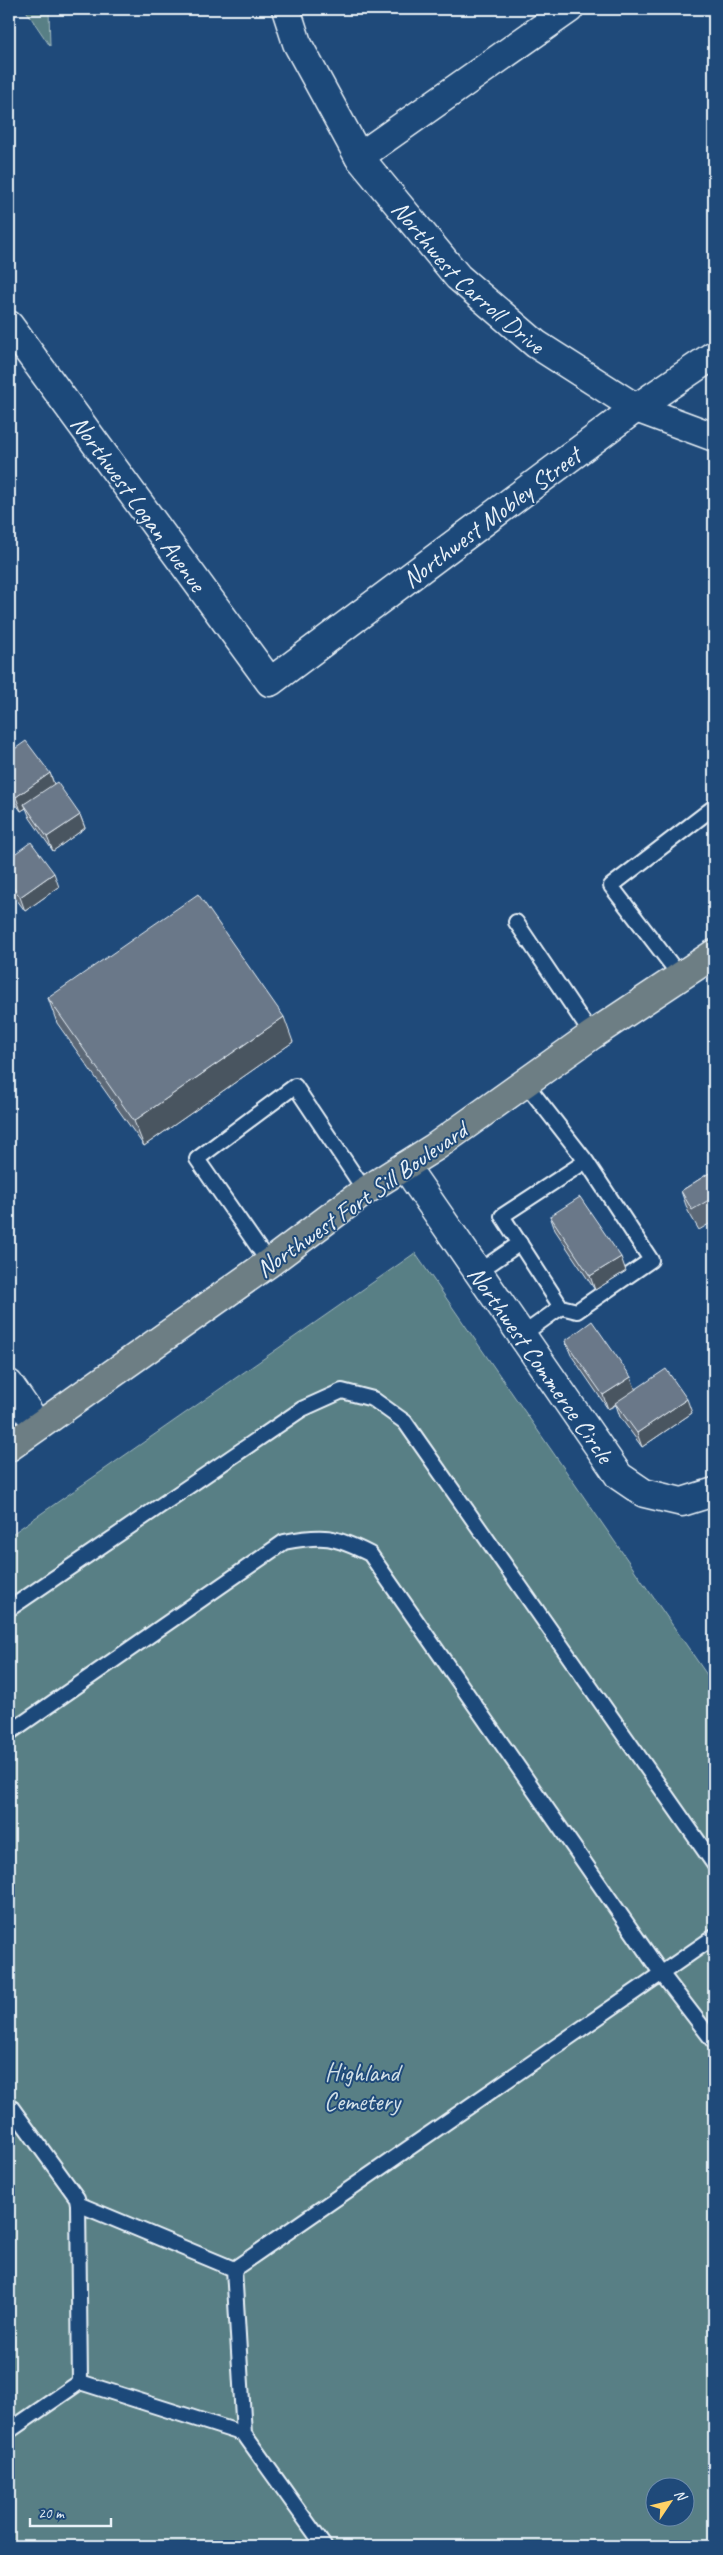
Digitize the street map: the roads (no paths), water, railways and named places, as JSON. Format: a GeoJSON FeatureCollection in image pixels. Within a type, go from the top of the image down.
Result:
{"type":"FeatureCollection","features":[{"type":"Feature","properties":{"kind":"main road","name":"Northwest Fort Sill Boulevard"},"geometry":{"type":"LineString","coordinates":[[9,1447],[269,1263],[366,1191],[406,1166],[526,1084],[592,1035],[714,954]]}},
{"type":"Feature","properties":{"kind":"street","name":"Northwest Carroll Drive"},"geometry":{"type":"LineString","coordinates":[[286,9],[297,43],[359,157],[458,277],[536,344],[636,408],[714,437]]}},
{"type":"Feature","properties":{"kind":"street"},"geometry":{"type":"LineString","coordinates":[[359,157],[569,9]]}},
{"type":"Feature","properties":{"kind":"street","name":"Northwest Logan Avenue"},"geometry":{"type":"LineString","coordinates":[[9,325],[270,682]]}},
{"type":"Feature","properties":{"kind":"street","name":"Northwest Mobley Street"},"geometry":{"type":"LineString","coordinates":[[270,682],[636,408],[714,355]]}},
{"type":"Feature","properties":{"kind":"street","name":"Northwest Commerce Circle"},"geometry":{"type":"LineString","coordinates":[[406,1166],[619,1476],[644,1493],[682,1502],[714,1492]]}},
{"type":"Feature","properties":{"kind":"street"},"geometry":{"type":"LineString","coordinates":[[9,1384],[38,1426]]}},
{"type":"Feature","properties":{"kind":"lane"},"geometry":{"type":"LineString","coordinates":[[680,976],[611,886],[714,807]]}},
{"type":"Feature","properties":{"kind":"lane"},"geometry":{"type":"LineString","coordinates":[[516,922],[592,1035]]}},
{"type":"Feature","properties":{"kind":"lane"},"geometry":{"type":"LineString","coordinates":[[526,1084],[586,1161],[651,1260],[577,1311],[561,1307],[502,1216],[586,1161]]}},
{"type":"Feature","properties":{"kind":"lane"},"geometry":{"type":"LineString","coordinates":[[269,1263],[197,1159],[295,1086],[366,1191]]}},
{"type":"Feature","properties":{"kind":"lane"},"geometry":{"type":"LineString","coordinates":[[478,1272],[520,1243]]}},
{"type":"Feature","properties":{"kind":"lane"},"geometry":{"type":"LineString","coordinates":[[522,1335],[561,1307]]}},
{"type":"Feature","properties":{"kind":"lane"},"geometry":{"type":"LineString","coordinates":[[9,1609],[302,1409],[342,1391],[373,1399],[405,1422],[714,1864]]}},
{"type":"Feature","properties":{"kind":"lane"},"geometry":{"type":"LineString","coordinates":[[9,1733],[284,1542],[309,1537],[340,1539],[370,1554],[661,1973],[714,2042]]}},
{"type":"Feature","properties":{"kind":"lane"},"geometry":{"type":"LineString","coordinates":[[234,2269],[714,1937]]}},
{"type":"Feature","properties":{"kind":"lane"},"geometry":{"type":"LineString","coordinates":[[9,2104],[77,2198],[80,2382]]}},
{"type":"Feature","properties":{"kind":"lane"},"geometry":{"type":"LineString","coordinates":[[78,2204],[234,2269]]}},
{"type":"Feature","properties":{"kind":"lane"},"geometry":{"type":"LineString","coordinates":[[234,2269],[244,2434],[324,2546]]}},
{"type":"Feature","properties":{"kind":"lane"},"geometry":{"type":"LineString","coordinates":[[80,2382],[244,2434]]}},
{"type":"Feature","properties":{"kind":"lane"},"geometry":{"type":"LineString","coordinates":[[9,2431],[80,2382]]}},
{"type":"Feature","properties":{"kind":"park label","name":"Highland Cemetery"},"geometry":{"type":"Point","coordinates":[362,2086]}}]}
